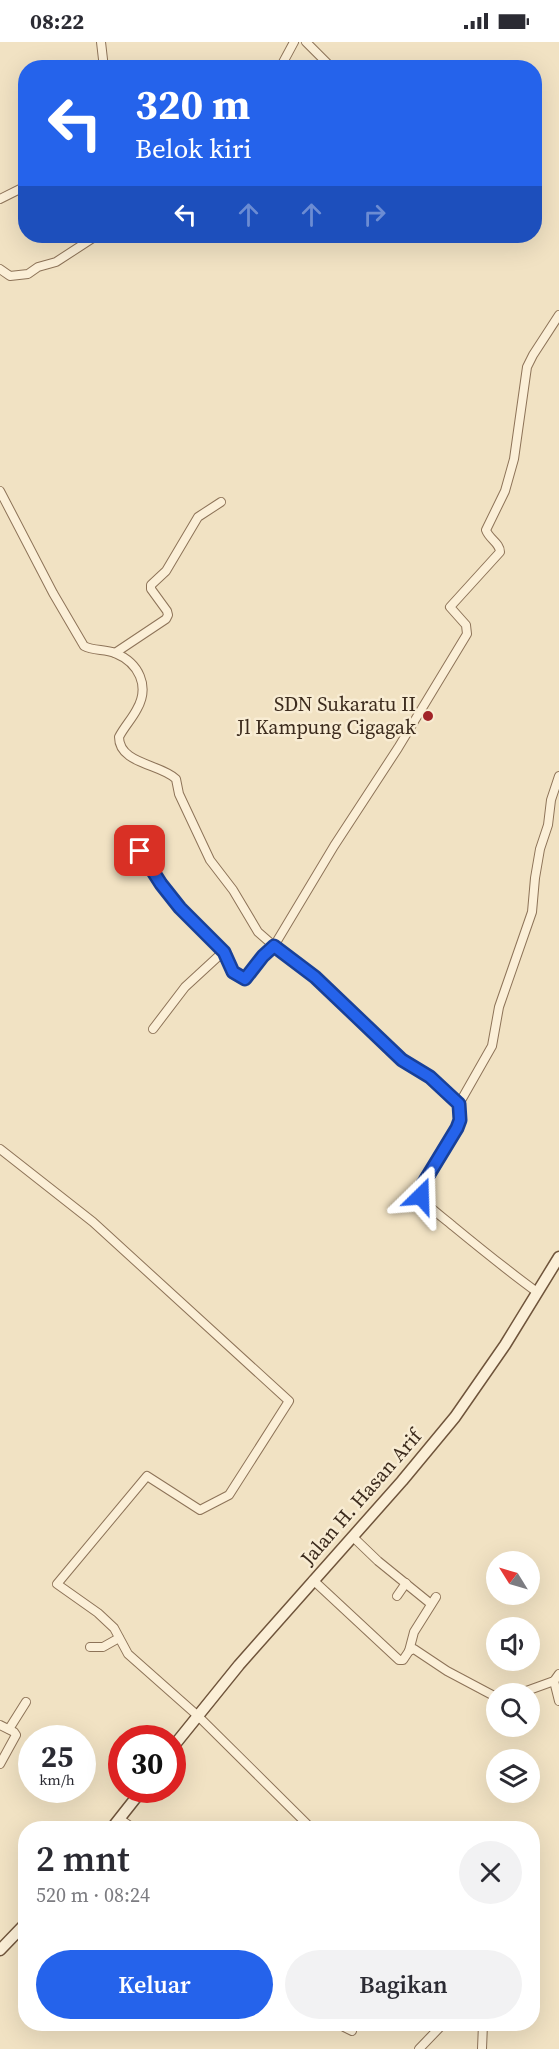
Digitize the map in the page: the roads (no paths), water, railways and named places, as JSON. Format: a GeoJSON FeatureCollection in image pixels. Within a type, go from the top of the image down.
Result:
{"type":"FeatureCollection","features":[{"type":"Feature","properties":{"kind":"main road","name":"Jalan H. Hasan Arif"},"geometry":{"type":"LineString","coordinates":[[186,1731],[239,1665],[353,1537],[467,1402],[559,1257]]}},
{"type":"Feature","properties":{"kind":"main road"},"geometry":{"type":"LineString","coordinates":[[120,1819],[132,1803]]}},
{"type":"Feature","properties":{"kind":"main road"},"geometry":{"type":"LineString","coordinates":[[0,1950],[18,1931]]}},
{"type":"Feature","properties":{"kind":"street"},"geometry":{"type":"LineString","coordinates":[[101,42],[103,60]]}},
{"type":"Feature","properties":{"kind":"street"},"geometry":{"type":"LineString","coordinates":[[284,60],[294,42]]}},
{"type":"Feature","properties":{"kind":"street"},"geometry":{"type":"LineString","coordinates":[[306,42],[324,60]]}},
{"type":"Feature","properties":{"kind":"street"},"geometry":{"type":"LineString","coordinates":[[0,200],[18,190]]}},
{"type":"Feature","properties":{"kind":"street"},"geometry":{"type":"LineString","coordinates":[[0,270],[10,276],[28,274],[38,267],[56,262],[85,243]]}},
{"type":"Feature","properties":{"kind":"street"},"geometry":{"type":"LineString","coordinates":[[140,851],[180,908],[224,952],[233,972],[245,979],[274,946],[341,835],[405,738],[466,634],[466,625],[450,608],[500,552],[499,545],[486,530],[505,491],[514,459],[527,366],[559,315]]}},
{"type":"Feature","properties":{"kind":"street"},"geometry":{"type":"LineString","coordinates":[[0,491],[53,593],[84,646],[115,653],[125,657],[135,666],[144,685],[138,709],[119,737],[120,744],[138,762],[164,770],[176,779],[179,794],[210,860],[233,890],[258,932],[315,977],[402,1060],[430,1077],[459,1104]]}},
{"type":"Feature","properties":{"kind":"street"},"geometry":{"type":"LineString","coordinates":[[115,653],[166,619],[167,611],[151,589],[151,585],[166,571],[198,517],[221,502]]}},
{"type":"Feature","properties":{"kind":"street"},"geometry":{"type":"LineString","coordinates":[[537,1292],[496,1262],[421,1196],[423,1184],[457,1128],[460,1120],[459,1104],[492,1046],[499,1007],[532,912],[540,849],[559,776]]}},
{"type":"Feature","properties":{"kind":"street"},"geometry":{"type":"LineString","coordinates":[[153,1029],[185,987],[224,952]]}},
{"type":"Feature","properties":{"kind":"street"},"geometry":{"type":"LineString","coordinates":[[0,1149],[93,1222],[289,1401],[229,1496],[200,1510],[147,1476],[57,1584],[98,1613],[114,1629],[128,1654],[304,1821]]}},
{"type":"Feature","properties":{"kind":"street"},"geometry":{"type":"LineString","coordinates":[[313,1580],[399,1660],[403,1660],[409,1651],[414,1632],[434,1601],[378,1562],[353,1537]]}},
{"type":"Feature","properties":{"kind":"street"},"geometry":{"type":"LineString","coordinates":[[397,1596],[406,1583]]}},
{"type":"Feature","properties":{"kind":"street"},"geometry":{"type":"LineString","coordinates":[[90,1647],[103,1647],[119,1638]]}},
{"type":"Feature","properties":{"kind":"street"},"geometry":{"type":"LineString","coordinates":[[409,1651],[414,1649],[447,1671],[486,1692]]}},
{"type":"Feature","properties":{"kind":"street"},"geometry":{"type":"LineString","coordinates":[[540,1684],[556,1677],[559,1701]]}},
{"type":"Feature","properties":{"kind":"street"},"geometry":{"type":"LineString","coordinates":[[9,1729],[26,1702]]}},
{"type":"Feature","properties":{"kind":"street"},"geometry":{"type":"LineString","coordinates":[[0,1725],[14,1732],[15,1737],[0,1764]]}},
{"type":"Feature","properties":{"kind":"street"},"geometry":{"type":"LineString","coordinates":[[419,2049],[436,2031]]}},
{"type":"Feature","properties":{"kind":"street"},"geometry":{"type":"LineString","coordinates":[[482,2049],[483,2031]]}},
{"type":"Feature","properties":{"kind":"place","name":"SDN Sukaratu II Jl Kampung Cigagak"},"geometry":{"type":"Point","coordinates":[428,716]}}]}
